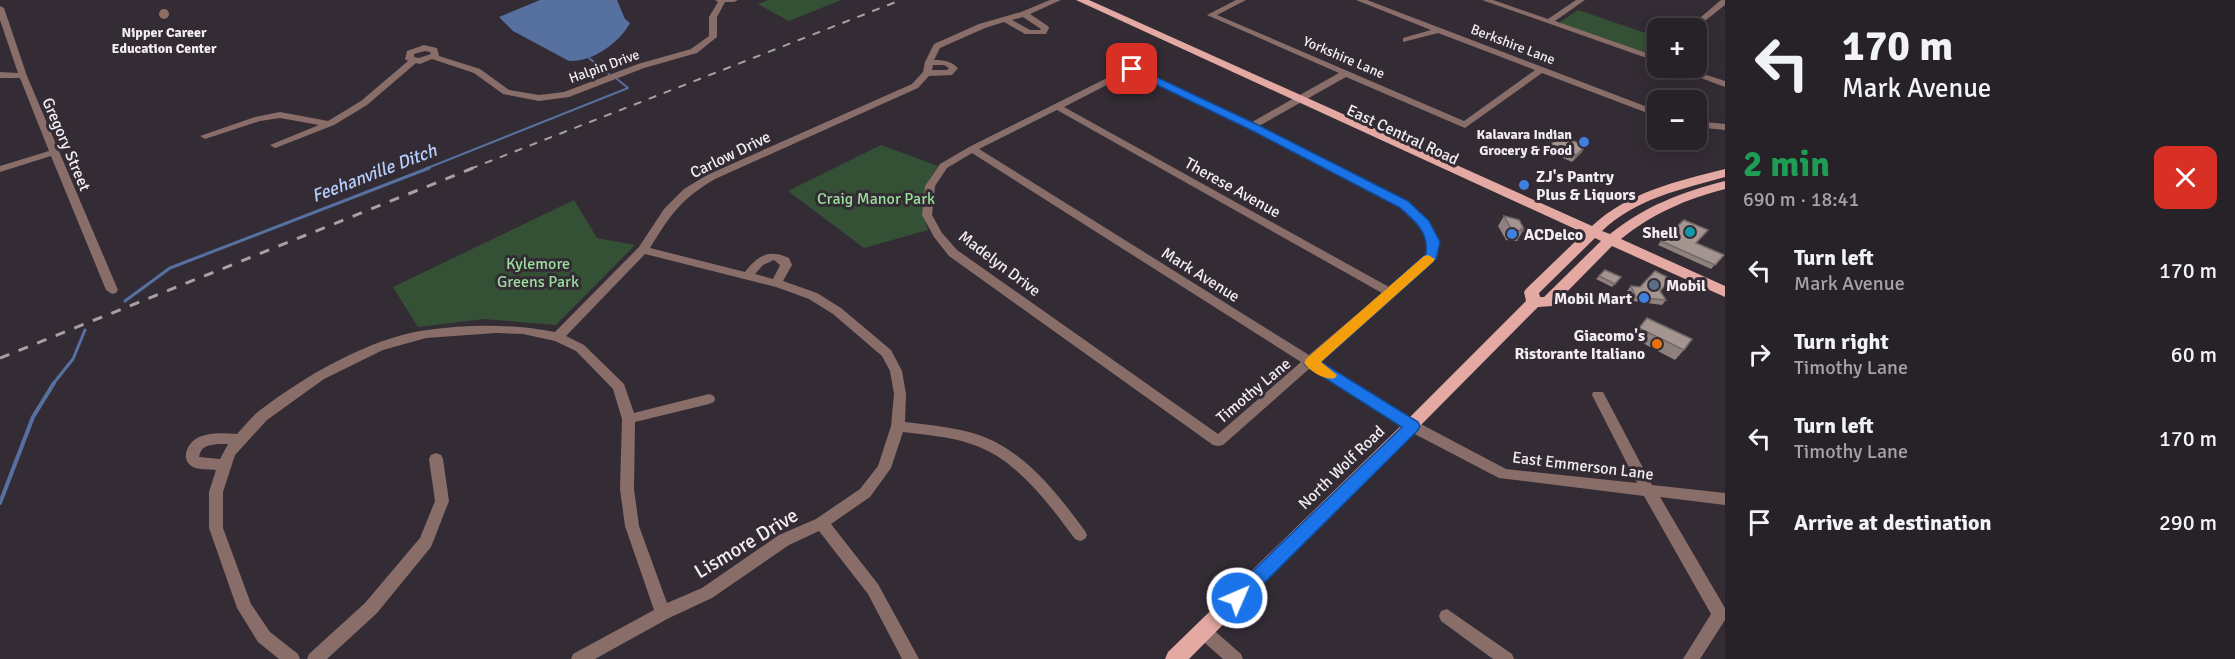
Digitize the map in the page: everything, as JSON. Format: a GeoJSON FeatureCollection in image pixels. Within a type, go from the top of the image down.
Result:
{"type":"FeatureCollection","features":[{"type":"Feature","properties":{"kind":"main road","name":"East Central Road"},"geometry":{"type":"LineString","coordinates":[[1080,0],[1297,100],[1311,109],[1608,243],[1725,292]]}},
{"type":"Feature","properties":{"kind":"main road","name":"North Wolf Road"},"geometry":{"type":"LineString","coordinates":[[1534,302],[1531,292],[1612,216],[1650,195],[1696,180],[1725,174]]}},
{"type":"Feature","properties":{"kind":"main road","name":"North Wolf Road"},"geometry":{"type":"LineString","coordinates":[[1175,659],[1412,426],[1534,302],[1548,302],[1633,221],[1662,205],[1725,185]]}},
{"type":"Feature","properties":{"kind":"main road","name":"East Central Road"},"geometry":{"type":"LineString","coordinates":[[1608,243],[1725,302]]}},
{"type":"Feature","properties":{"kind":"street"},"geometry":{"type":"LineString","coordinates":[[720,0],[734,0]]}},
{"type":"Feature","properties":{"kind":"street","name":"Halpin Drive"},"geometry":{"type":"LineString","coordinates":[[331,123],[364,103],[413,61],[409,59],[409,55],[420,49],[434,50],[436,53],[433,57],[477,71],[506,92],[539,98],[566,95],[641,66],[694,51],[713,37],[714,17],[720,0]]}},
{"type":"Feature","properties":{"kind":"street"},"geometry":{"type":"LineString","coordinates":[[1004,19],[1014,11],[1040,0]]}},
{"type":"Feature","properties":{"kind":"street"},"geometry":{"type":"LineString","coordinates":[[927,73],[929,62],[937,46],[1057,0]]}},
{"type":"Feature","properties":{"kind":"street","name":"Yorkshire Lane"},"geometry":{"type":"LineString","coordinates":[[1242,0],[1211,15],[1465,125],[1542,69]]}},
{"type":"Feature","properties":{"kind":"street","name":"Berkshire Lane"},"geometry":{"type":"LineString","coordinates":[[1359,0],[1647,110]]}},
{"type":"Feature","properties":{"kind":"street"},"geometry":{"type":"LineString","coordinates":[[1486,0],[1647,56]]}},
{"type":"Feature","properties":{"kind":"street"},"geometry":{"type":"LineString","coordinates":[[1549,22],[1581,0]]}},
{"type":"Feature","properties":{"kind":"street"},"geometry":{"type":"LineString","coordinates":[[1704,18],[1725,1]]}},
{"type":"Feature","properties":{"kind":"street","name":"Gregory Street"},"geometry":{"type":"LineString","coordinates":[[0,8],[23,76],[112,290]]}},
{"type":"Feature","properties":{"kind":"street"},"geometry":{"type":"LineString","coordinates":[[1004,19],[1028,32],[1043,32],[1045,28],[1024,14]]}},
{"type":"Feature","properties":{"kind":"street"},"geometry":{"type":"LineString","coordinates":[[1406,40],[1439,30]]}},
{"type":"Feature","properties":{"kind":"street","name":"Carlow Drive"},"geometry":{"type":"LineString","coordinates":[[558,337],[643,250],[668,211],[688,191],[711,177],[915,86],[927,73],[949,73],[954,68],[946,63],[929,62]]}},
{"type":"Feature","properties":{"kind":"street","name":"Madelyn Drive"},"geometry":{"type":"LineString","coordinates":[[1132,69],[972,149],[943,166],[930,186],[927,215],[953,253],[1218,441]]}},
{"type":"Feature","properties":{"kind":"street","name":"Timothy Lane"},"geometry":{"type":"LineString","coordinates":[[1132,69],[1252,126],[1404,204],[1425,224],[1434,242],[1432,256],[1311,363],[1218,441]]}},
{"type":"Feature","properties":{"kind":"street"},"geometry":{"type":"LineString","coordinates":[[1252,126],[1346,73]]}},
{"type":"Feature","properties":{"kind":"street"},"geometry":{"type":"LineString","coordinates":[[0,75],[23,76]]}},
{"type":"Feature","properties":{"kind":"street"},"geometry":{"type":"LineString","coordinates":[[1707,78],[1725,84]]}},
{"type":"Feature","properties":{"kind":"street","name":"Therese Avenue"},"geometry":{"type":"LineString","coordinates":[[1058,108],[1392,292]]}},
{"type":"Feature","properties":{"kind":"street"},"geometry":{"type":"LineString","coordinates":[[205,136],[258,119],[280,115],[331,123]]}},
{"type":"Feature","properties":{"kind":"street"},"geometry":{"type":"LineString","coordinates":[[275,145],[331,123]]}},
{"type":"Feature","properties":{"kind":"street"},"geometry":{"type":"LineString","coordinates":[[1707,126],[1725,128]]}},
{"type":"Feature","properties":{"kind":"street","name":"Mark Avenue"},"geometry":{"type":"LineString","coordinates":[[972,149],[1412,426]]}},
{"type":"Feature","properties":{"kind":"street"},"geometry":{"type":"LineString","coordinates":[[0,169],[55,152]]}},
{"type":"Feature","properties":{"kind":"street","name":"Lismore Drive"},"geometry":{"type":"LineString","coordinates":[[579,659],[663,613],[707,593],[784,540],[821,523],[865,493],[884,468],[898,426],[900,394],[896,371],[887,353],[837,311],[813,296],[776,283],[643,250]]}},
{"type":"Feature","properties":{"kind":"street"},"geometry":{"type":"LineString","coordinates":[[747,277],[759,262],[775,256],[781,258],[786,265],[776,283]]}},
{"type":"Feature","properties":{"kind":"street"},"geometry":{"type":"LineString","coordinates":[[292,659],[264,637],[245,608],[216,528],[216,492],[229,452],[262,416],[320,376],[379,347],[426,334],[458,330],[523,330],[558,337],[580,348],[619,387],[629,419],[627,489],[632,526],[663,613]]}},
{"type":"Feature","properties":{"kind":"street"},"geometry":{"type":"LineString","coordinates":[[1598,395],[1649,492],[1720,614],[1691,659]]}},
{"type":"Feature","properties":{"kind":"street"},"geometry":{"type":"LineString","coordinates":[[629,419],[709,399]]}},
{"type":"Feature","properties":{"kind":"street"},"geometry":{"type":"LineString","coordinates":[[898,426],[983,442],[1022,466],[1053,496],[1080,535]]}},
{"type":"Feature","properties":{"kind":"street","name":"East Emmerson Lane"},"geometry":{"type":"LineString","coordinates":[[1412,426],[1504,474],[1725,499]]}},
{"type":"Feature","properties":{"kind":"street"},"geometry":{"type":"LineString","coordinates":[[225,465],[198,463],[192,459],[191,454],[199,443],[209,438],[240,440]]}},
{"type":"Feature","properties":{"kind":"street"},"geometry":{"type":"LineString","coordinates":[[315,659],[371,608],[426,542],[442,501],[436,459]]}},
{"type":"Feature","properties":{"kind":"street"},"geometry":{"type":"LineString","coordinates":[[821,523],[873,589],[911,659]]}},
{"type":"Feature","properties":{"kind":"street"},"geometry":{"type":"LineString","coordinates":[[1448,616],[1506,659]]}},
{"type":"Feature","properties":{"kind":"street"},"geometry":{"type":"LineString","coordinates":[[1203,631],[1235,659]]}},
{"type":"Feature","properties":{"kind":"green space"},"geometry":{"type":"Polygon","coordinates":[[[768,0],[841,0],[789,21],[758,4],[768,0]]]}},
{"type":"Feature","properties":{"kind":"green space"},"geometry":{"type":"Polygon","coordinates":[[[1578,10],[1647,34],[1647,53],[1559,23],[1578,10]]]}},
{"type":"Feature","properties":{"kind":"green space","name":"Craig Manor Park"},"geometry":{"type":"Polygon","coordinates":[[[881,145],[938,166],[925,189],[923,204],[928,230],[864,248],[788,191],[881,145]]]}},
{"type":"Feature","properties":{"kind":"green space","name":"Kylemore Greens Park"},"geometry":{"type":"Polygon","coordinates":[[[574,200],[597,238],[635,245],[556,325],[484,319],[418,327],[393,287],[574,200]]]}},
{"type":"Feature","properties":{"kind":"water"},"geometry":{"type":"Polygon","coordinates":[[[540,0],[617,0],[625,19],[630,23],[619,38],[596,55],[569,61],[513,31],[499,17],[540,0]]]}},
{"type":"Feature","properties":{"kind":"building"},"geometry":{"type":"Polygon","coordinates":[[[1561,136],[1586,146],[1576,155],[1550,145],[1561,136]]]}},
{"type":"Feature","properties":{"kind":"building"},"geometry":{"type":"Polygon","coordinates":[[[1504,216],[1519,220],[1523,231],[1512,230],[1504,216]]]}},
{"type":"Feature","properties":{"kind":"building"},"geometry":{"type":"Polygon","coordinates":[[[1684,220],[1708,230],[1696,243],[1724,255],[1715,265],[1661,241],[1684,220]]]}},
{"type":"Feature","properties":{"kind":"building"},"geometry":{"type":"Polygon","coordinates":[[[1605,270],[1621,277],[1615,284],[1599,276],[1605,270]]]}},
{"type":"Feature","properties":{"kind":"building"},"geometry":{"type":"Polygon","coordinates":[[[1655,271],[1671,279],[1660,291],[1666,300],[1636,297],[1631,286],[1640,287],[1655,271]]]}},
{"type":"Feature","properties":{"kind":"building"},"geometry":{"type":"Polygon","coordinates":[[[1647,318],[1692,339],[1684,350],[1639,328],[1647,318]]]}},
{"type":"Feature","properties":{"kind":"waterway","name":"Feehanville Ditch"},"geometry":{"type":"LineString","coordinates":[[589,58],[609,74]]}},
{"type":"Feature","properties":{"kind":"waterway","name":"Feehanville Ditch"},"geometry":{"type":"LineString","coordinates":[[425,169],[628,88],[617,79]]}},
{"type":"Feature","properties":{"kind":"waterway","name":"Feehanville Ditch"},"geometry":{"type":"LineString","coordinates":[[125,301],[170,268],[429,168]]}},
{"type":"Feature","properties":{"kind":"waterway","name":"Feehanville Ditch"},"geometry":{"type":"LineString","coordinates":[[53,384],[73,359],[85,330]]}},
{"type":"Feature","properties":{"kind":"waterway","name":"Feehanville Ditch"},"geometry":{"type":"LineString","coordinates":[[0,503],[33,417],[54,383]]}},
{"type":"Feature","properties":{"kind":"railway"},"geometry":{"type":"LineString","coordinates":[[470,169],[901,0]]}},
{"type":"Feature","properties":{"kind":"railway"},"geometry":{"type":"LineString","coordinates":[[0,358],[473,168]]}},
{"type":"Feature","properties":{"kind":"slow traffic"},"geometry":{"type":"LineString","coordinates":[[1330,375],[1311,363],[1428,259]]}},
{"type":"Feature","properties":{"kind":"place","name":"Nipper Career Education Center"},"geometry":{"type":"Point","coordinates":[164,14]}},
{"type":"Feature","properties":{"kind":"place","name":"Kalavara Indian Grocery & Food"},"geometry":{"type":"Point","coordinates":[1584,142]}},
{"type":"Feature","properties":{"kind":"place","name":"ZJ's Pantry Plus & Liquors"},"geometry":{"type":"Point","coordinates":[1524,185]}},
{"type":"Feature","properties":{"kind":"place","name":"Shell"},"geometry":{"type":"Point","coordinates":[1690,232]}},
{"type":"Feature","properties":{"kind":"place","name":"ACDelco"},"geometry":{"type":"Point","coordinates":[1512,234]}},
{"type":"Feature","properties":{"kind":"place","name":"Mobil"},"geometry":{"type":"Point","coordinates":[1654,285]}},
{"type":"Feature","properties":{"kind":"place","name":"Mobil Mart"},"geometry":{"type":"Point","coordinates":[1644,298]}},
{"type":"Feature","properties":{"kind":"place","name":"Giacomo's Ristorante Italiano"},"geometry":{"type":"Point","coordinates":[1657,344]}},
{"type":"Feature","properties":{"kind":"route"},"geometry":{"type":"LineString","coordinates":[[1132,69],[1252,126],[1404,204],[1425,224],[1434,242],[1432,256],[1311,363],[1412,426],[1237,598]]}}]}
